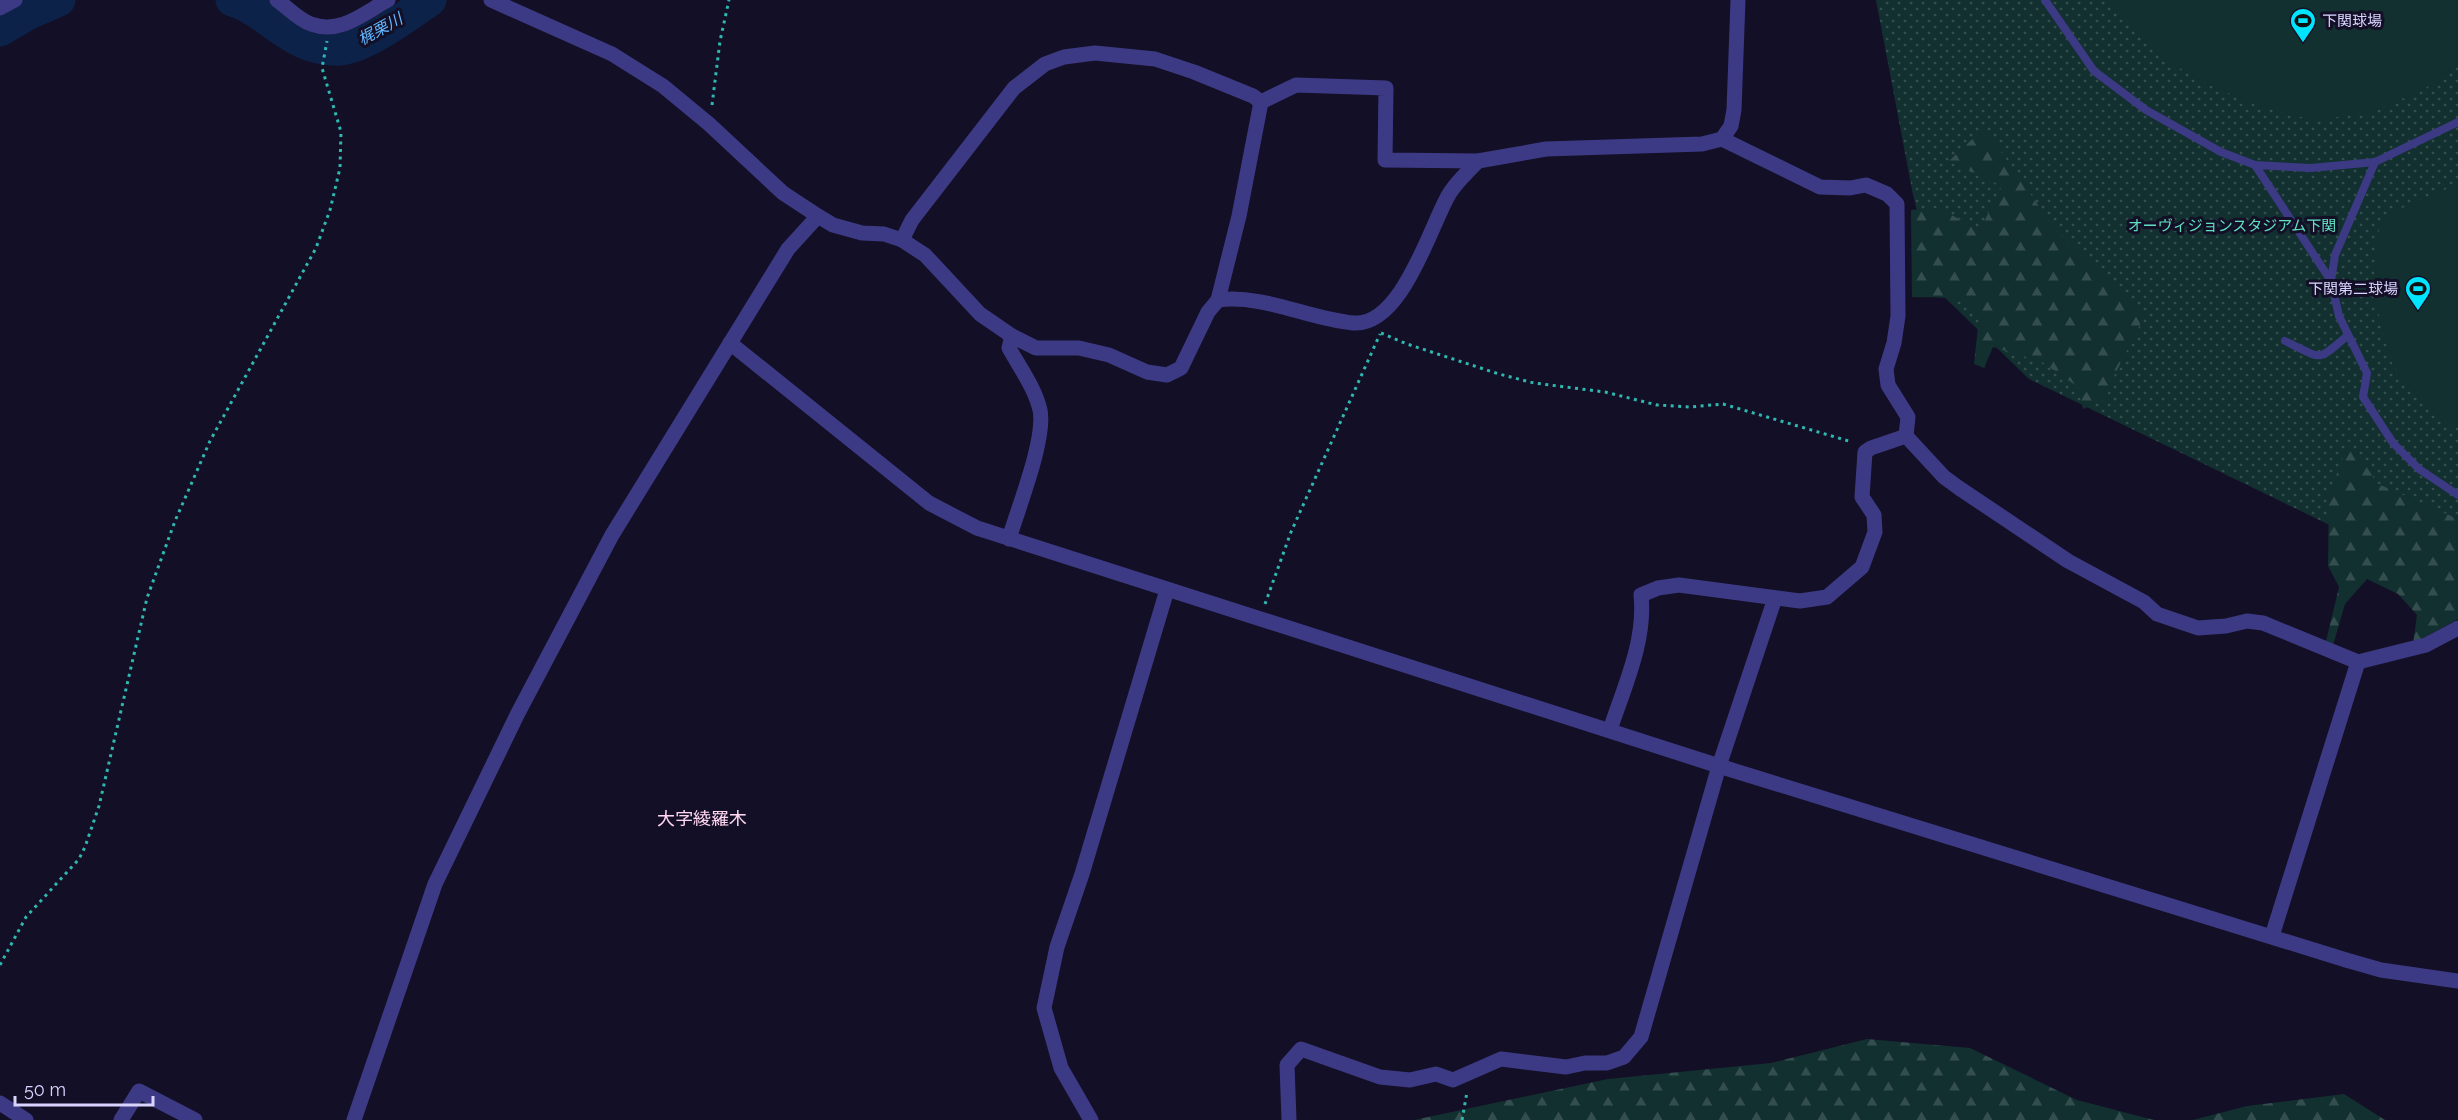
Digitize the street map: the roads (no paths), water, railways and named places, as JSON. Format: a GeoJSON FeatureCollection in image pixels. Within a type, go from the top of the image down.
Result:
{"type":"FeatureCollection","features":[{"type":"Feature","properties":{"kind":"street"},"geometry":{"type":"LineString","coordinates":[[0,8],[15,0]]}},
{"type":"Feature","properties":{"kind":"street"},"geometry":{"type":"LineString","coordinates":[[276,0],[310,24],[329,27],[351,23],[388,0]]}},
{"type":"Feature","properties":{"kind":"street"},"geometry":{"type":"LineString","coordinates":[[491,0],[612,54],[663,86],[709,124],[783,193],[818,216],[834,225],[862,233],[884,234],[902,240],[925,255],[980,314],[1012,336],[1036,348],[1079,348],[1109,355],[1147,372],[1167,375],[1181,368],[1208,312],[1218,300],[1239,216],[1261,102]]}},
{"type":"Feature","properties":{"kind":"street"},"geometry":{"type":"LineString","coordinates":[[1722,139],[1731,126],[1734,110],[1738,0]]}},
{"type":"Feature","properties":{"kind":"street"},"geometry":{"type":"LineString","coordinates":[[902,240],[912,220],[1014,88],[1045,64],[1064,57],[1095,53],[1155,58],[1253,96],[1261,102]]}},
{"type":"Feature","properties":{"kind":"street"},"geometry":{"type":"LineString","coordinates":[[1261,102],[1296,85],[1386,88],[1385,160],[1478,161],[1546,149],[1702,144],[1722,139],[1820,187],[1850,188],[1866,185],[1887,194],[1897,204],[1898,316],[1894,343],[1886,369],[1888,385],[1908,417],[1906,436],[1944,477],[2068,561],[2144,603],[2157,614],[2198,628],[2226,626],[2247,621],[2263,624],[2358,662],[2426,645],[2458,628]]}},
{"type":"Feature","properties":{"kind":"street"},"geometry":{"type":"LineString","coordinates":[[1218,300],[1238,298],[1355,323],[1378,325],[1407,280],[1448,194],[1478,161]]}},
{"type":"Feature","properties":{"kind":"street"},"geometry":{"type":"LineString","coordinates":[[354,1120],[435,884],[518,713],[612,536],[788,249],[818,216]]}},
{"type":"Feature","properties":{"kind":"street"},"geometry":{"type":"LineString","coordinates":[[1009,539],[1040,436],[1040,411],[1033,391],[1009,348],[1012,336]]}},
{"type":"Feature","properties":{"kind":"street"},"geometry":{"type":"LineString","coordinates":[[730,343],[929,503],[977,528],[1719,766],[2381,970],[2458,981]]}},
{"type":"Feature","properties":{"kind":"street"},"geometry":{"type":"LineString","coordinates":[[1610,730],[1639,640],[1643,615],[1641,595],[1658,588],[1679,585],[1800,601],[1827,597],[1862,567],[1875,532],[1874,515],[1862,496],[1864,452],[1906,436]]}},
{"type":"Feature","properties":{"kind":"street"},"geometry":{"type":"LineString","coordinates":[[1090,1120],[1061,1068],[1044,1008],[1057,946],[1082,874],[1167,590]]}},
{"type":"Feature","properties":{"kind":"street"},"geometry":{"type":"LineString","coordinates":[[1289,1120],[1287,1065],[1301,1048],[1380,1077],[1410,1080],[1436,1074],[1453,1080],[1501,1059],[1566,1067],[1585,1063],[1607,1063],[1624,1057],[1641,1037],[1719,766],[1775,598]]}},
{"type":"Feature","properties":{"kind":"street"},"geometry":{"type":"LineString","coordinates":[[2272,936],[2358,662]]}},
{"type":"Feature","properties":{"kind":"street"},"geometry":{"type":"LineString","coordinates":[[121,1120],[139,1091],[195,1120]]}},
{"type":"Feature","properties":{"kind":"street"},"geometry":{"type":"LineString","coordinates":[[0,1103],[26,1120]]}},
{"type":"Feature","properties":{"kind":"lane"},"geometry":{"type":"LineString","coordinates":[[2045,0],[2094,71],[2146,110],[2221,152],[2255,165],[2311,168],[2375,162],[2458,122]]}},
{"type":"Feature","properties":{"kind":"lane"},"geometry":{"type":"LineString","coordinates":[[2331,281],[2335,255],[2375,162]]}},
{"type":"Feature","properties":{"kind":"lane"},"geometry":{"type":"LineString","coordinates":[[2255,165],[2331,281],[2339,316],[2367,373],[2363,397],[2393,443],[2419,469],[2458,495]]}},
{"type":"Feature","properties":{"kind":"lane"},"geometry":{"type":"LineString","coordinates":[[2285,341],[2318,357],[2325,356],[2348,335]]}},
{"type":"Feature","properties":{"kind":"waterway","name":"梶栗川"},"geometry":{"type":"LineString","coordinates":[[0,30],[29,13],[59,0]]}},
{"type":"Feature","properties":{"kind":"waterway","name":"梶栗川"},"geometry":{"type":"LineString","coordinates":[[232,0],[249,7],[303,42],[328,49],[351,47],[362,42],[430,0]]}},
{"type":"Feature","properties":{"kind":"place","name":"下関球場"},"geometry":{"type":"Point","coordinates":[2303,44]}},
{"type":"Feature","properties":{"kind":"place","name":"下関第二球場"},"geometry":{"type":"Point","coordinates":[2418,312]}},
{"type":"Feature","properties":{"kind":"district","name":"大字綾羅木"},"geometry":{"type":"Point","coordinates":[702,818]}},
{"type":"Feature","properties":{"kind":"park label","name":"オーヴィジョンスタジアム下関"},"geometry":{"type":"Point","coordinates":[2232,226]}}]}
